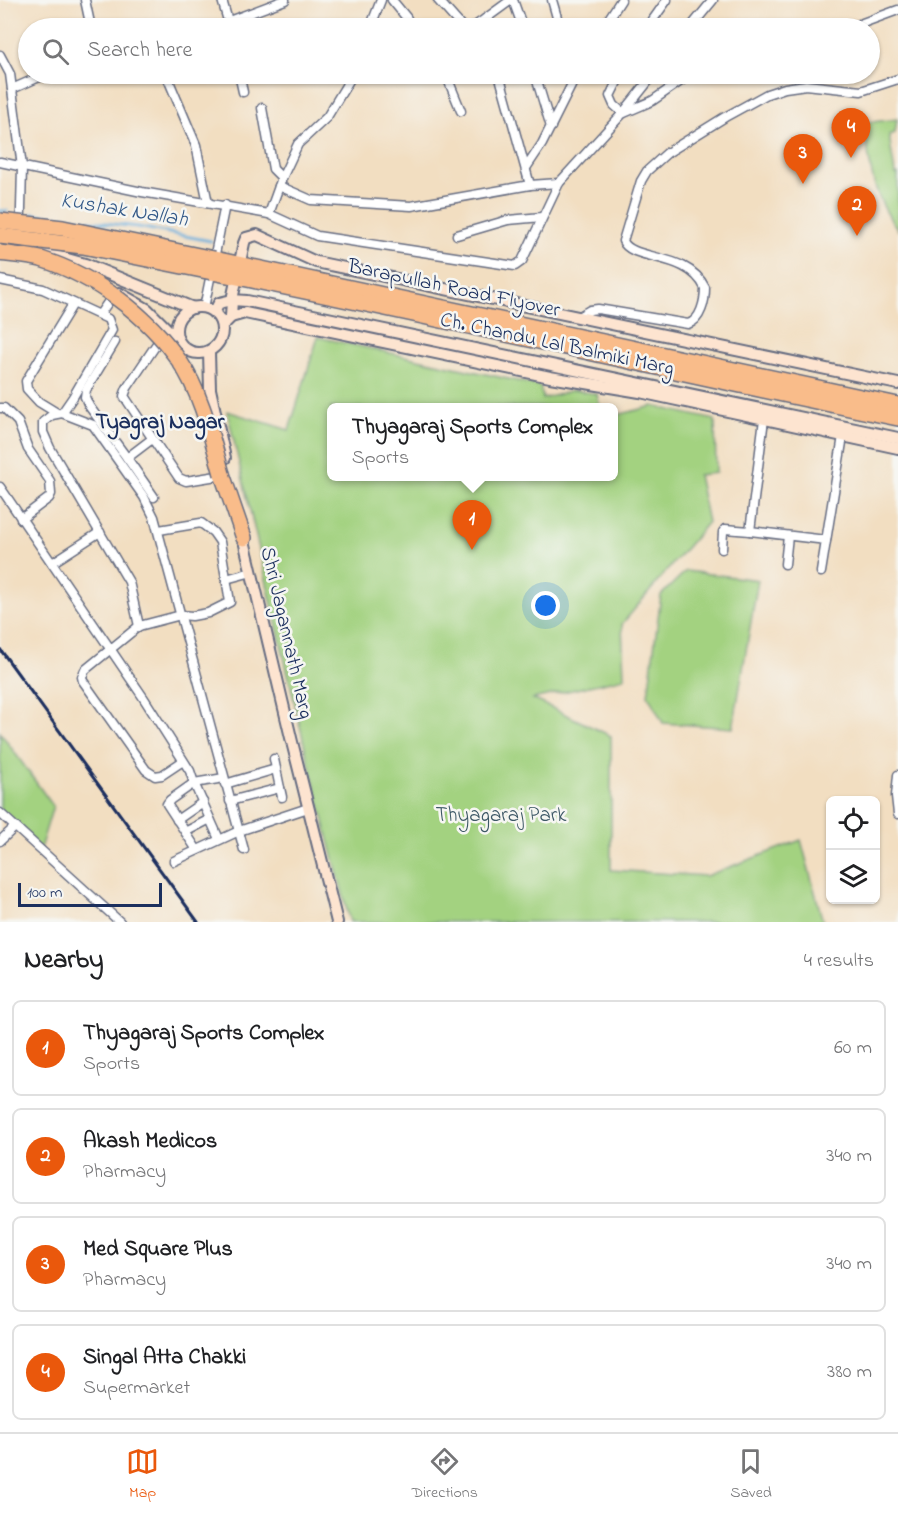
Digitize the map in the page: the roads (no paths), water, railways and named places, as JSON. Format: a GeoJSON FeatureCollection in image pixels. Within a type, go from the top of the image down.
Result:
{"type":"FeatureCollection","features":[{"type":"Feature","properties":{"kind":"highway","name":"Barapullah Road Flyover"},"geometry":{"type":"LineString","coordinates":[[0,221],[63,228],[202,256],[898,405]]}},
{"type":"Feature","properties":{"kind":"highway","name":"Barapullah Road Flyover"},"geometry":{"type":"LineString","coordinates":[[0,236],[83,246],[337,297],[606,357],[898,418]]}},
{"type":"Feature","properties":{"kind":"highway"},"geometry":{"type":"LineString","coordinates":[[0,254],[39,258],[67,268],[110,293],[147,323],[181,362],[201,405],[244,538]]}},
{"type":"Feature","properties":{"kind":"street"},"geometry":{"type":"LineString","coordinates":[[85,0],[89,18]]}},
{"type":"Feature","properties":{"kind":"street"},"geometry":{"type":"LineString","coordinates":[[222,0],[227,18]]}},
{"type":"Feature","properties":{"kind":"street"},"geometry":{"type":"LineString","coordinates":[[241,18],[268,3],[285,0]]}},
{"type":"Feature","properties":{"kind":"street"},"geometry":{"type":"LineString","coordinates":[[374,18],[381,0]]}},
{"type":"Feature","properties":{"kind":"street"},"geometry":{"type":"LineString","coordinates":[[392,0],[407,18]]}},
{"type":"Feature","properties":{"kind":"street"},"geometry":{"type":"LineString","coordinates":[[438,0],[454,18]]}},
{"type":"Feature","properties":{"kind":"street"},"geometry":{"type":"LineString","coordinates":[[492,18],[512,0],[519,18]]}},
{"type":"Feature","properties":{"kind":"street"},"geometry":{"type":"LineString","coordinates":[[552,0],[557,18]]}},
{"type":"Feature","properties":{"kind":"street"},"geometry":{"type":"LineString","coordinates":[[609,18],[621,0]]}},
{"type":"Feature","properties":{"kind":"street"},"geometry":{"type":"LineString","coordinates":[[654,18],[667,0]]}},
{"type":"Feature","properties":{"kind":"street"},"geometry":{"type":"LineString","coordinates":[[698,18],[713,0]]}},
{"type":"Feature","properties":{"kind":"street"},"geometry":{"type":"LineString","coordinates":[[876,18],[898,10]]}},
{"type":"Feature","properties":{"kind":"street"},"geometry":{"type":"LineString","coordinates":[[0,55],[9,70],[22,167],[20,249]]}},
{"type":"Feature","properties":{"kind":"street"},"geometry":{"type":"LineString","coordinates":[[580,316],[590,310],[598,309],[688,324],[695,322],[698,317],[705,288],[692,272],[681,264],[628,249],[622,241],[641,181],[647,171],[667,153],[725,117],[777,90],[806,85],[861,91],[898,79]]}},
{"type":"Feature","properties":{"kind":"street"},"geometry":{"type":"LineString","coordinates":[[12,89],[23,84]]}},
{"type":"Feature","properties":{"kind":"street"},"geometry":{"type":"LineString","coordinates":[[170,84],[196,146],[208,202]]}},
{"type":"Feature","properties":{"kind":"street"},"geometry":{"type":"LineString","coordinates":[[241,84],[243,92]]}},
{"type":"Feature","properties":{"kind":"street"},"geometry":{"type":"LineString","coordinates":[[269,214],[280,182],[298,144],[327,117],[347,84]]}},
{"type":"Feature","properties":{"kind":"street"},"geometry":{"type":"LineString","coordinates":[[450,84],[461,111]]}},
{"type":"Feature","properties":{"kind":"street"},"geometry":{"type":"LineString","coordinates":[[502,84],[530,185]]}},
{"type":"Feature","properties":{"kind":"street"},"geometry":{"type":"LineString","coordinates":[[538,84],[551,127]]}},
{"type":"Feature","properties":{"kind":"street"},"geometry":{"type":"LineString","coordinates":[[526,168],[551,127],[571,84]]}},
{"type":"Feature","properties":{"kind":"street"},"geometry":{"type":"LineString","coordinates":[[616,84],[610,96],[614,105],[623,113]]}},
{"type":"Feature","properties":{"kind":"street"},"geometry":{"type":"LineString","coordinates":[[0,162],[142,192],[269,214],[316,236],[514,266],[522,261],[559,183],[623,113],[646,84]]}},
{"type":"Feature","properties":{"kind":"street"},"geometry":{"type":"LineString","coordinates":[[623,113],[652,101],[677,84]]}},
{"type":"Feature","properties":{"kind":"street"},"geometry":{"type":"LineString","coordinates":[[262,108],[273,169],[280,182],[311,200],[411,206],[530,185],[559,183]]}},
{"type":"Feature","properties":{"kind":"street"},"geometry":{"type":"LineString","coordinates":[[204,310],[225,205]]}},
{"type":"Feature","properties":{"kind":"street"},"geometry":{"type":"LineString","coordinates":[[457,235],[508,220],[542,217]]}},
{"type":"Feature","properties":{"kind":"street"},"geometry":{"type":"LineString","coordinates":[[0,259],[60,270],[116,290],[147,309],[187,350],[202,354],[209,352],[220,341],[222,326],[231,316],[244,243],[246,238],[257,235],[316,262],[898,384]]}},
{"type":"Feature","properties":{"kind":"street"},"geometry":{"type":"LineString","coordinates":[[0,246],[39,251],[85,264],[204,310],[222,326]]}},
{"type":"Feature","properties":{"kind":"street"},"geometry":{"type":"LineString","coordinates":[[0,280],[43,289],[108,319],[112,330],[73,397],[59,413],[44,422],[43,432],[50,448],[129,582],[139,626]]}},
{"type":"Feature","properties":{"kind":"street"},"geometry":{"type":"LineString","coordinates":[[100,314],[116,290]]}},
{"type":"Feature","properties":{"kind":"street"},"geometry":{"type":"LineString","coordinates":[[177,339],[177,323],[186,311],[204,310],[233,295]]}},
{"type":"Feature","properties":{"kind":"street","name":"Ch. Chandu Lal Balmiki Marg"},"geometry":{"type":"LineString","coordinates":[[233,295],[247,301],[552,364],[844,430],[898,448]]}},
{"type":"Feature","properties":{"kind":"street"},"geometry":{"type":"LineString","coordinates":[[73,303],[27,381],[27,389],[59,413],[93,425],[144,497],[159,530],[244,850]]}},
{"type":"Feature","properties":{"kind":"street","name":"Ch. Chandu Lal Balmiki Marg"},"geometry":{"type":"LineString","coordinates":[[231,316],[245,313],[764,419],[898,438]]}},
{"type":"Feature","properties":{"kind":"street"},"geometry":{"type":"LineString","coordinates":[[167,328],[124,392],[126,399],[182,480],[223,474]]}},
{"type":"Feature","properties":{"kind":"street"},"geometry":{"type":"LineString","coordinates":[[115,342],[86,390],[85,397],[89,406],[154,497]]}},
{"type":"Feature","properties":{"kind":"street","name":"Shri Jagannath Marg"},"geometry":{"type":"LineString","coordinates":[[209,352],[211,398],[337,922]]}},
{"type":"Feature","properties":{"kind":"street"},"geometry":{"type":"LineString","coordinates":[[550,377],[552,364]]}},
{"type":"Feature","properties":{"kind":"street"},"geometry":{"type":"LineString","coordinates":[[0,408],[4,408],[18,422],[28,449],[50,481],[49,498],[21,519]]}},
{"type":"Feature","properties":{"kind":"street"},"geometry":{"type":"LineString","coordinates":[[750,531],[764,419]]}},
{"type":"Feature","properties":{"kind":"street"},"geometry":{"type":"LineString","coordinates":[[821,572],[844,430]]}},
{"type":"Feature","properties":{"kind":"street"},"geometry":{"type":"LineString","coordinates":[[127,458],[152,439]]}},
{"type":"Feature","properties":{"kind":"street"},"geometry":{"type":"LineString","coordinates":[[0,487],[112,650],[183,761],[219,839]]}},
{"type":"Feature","properties":{"kind":"street"},"geometry":{"type":"LineString","coordinates":[[159,530],[201,523],[213,532],[220,542],[230,602],[208,614],[181,615],[139,626],[85,670],[82,681],[146,770],[155,776],[162,775],[183,761]]}},
{"type":"Feature","properties":{"kind":"street"},"geometry":{"type":"LineString","coordinates":[[722,549],[725,530],[826,540]]}},
{"type":"Feature","properties":{"kind":"street"},"geometry":{"type":"LineString","coordinates":[[52,563],[100,532]]}},
{"type":"Feature","properties":{"kind":"street"},"geometry":{"type":"LineString","coordinates":[[785,564],[788,536]]}},
{"type":"Feature","properties":{"kind":"street"},"geometry":{"type":"LineString","coordinates":[[226,579],[252,572]]}},
{"type":"Feature","properties":{"kind":"street"},"geometry":{"type":"LineString","coordinates":[[230,801],[281,792],[274,759]]}},
{"type":"Feature","properties":{"kind":"street"},"geometry":{"type":"LineString","coordinates":[[197,850],[167,804],[170,800],[194,783],[224,781],[276,769]]}},
{"type":"Feature","properties":{"kind":"street"},"geometry":{"type":"LineString","coordinates":[[898,775],[896,796],[898,814]]}},
{"type":"Feature","properties":{"kind":"street"},"geometry":{"type":"LineString","coordinates":[[177,820],[203,802]]}},
{"type":"Feature","properties":{"kind":"street"},"geometry":{"type":"LineString","coordinates":[[174,861],[239,831],[308,808]]}},
{"type":"Feature","properties":{"kind":"street"},"geometry":{"type":"LineString","coordinates":[[0,813],[120,922]]}},
{"type":"Feature","properties":{"kind":"street"},"geometry":{"type":"LineString","coordinates":[[185,832],[210,819]]}},
{"type":"Feature","properties":{"kind":"street"},"geometry":{"type":"LineString","coordinates":[[0,841],[15,827]]}},
{"type":"Feature","properties":{"kind":"waterway","name":"Kushak Nallah"},"geometry":{"type":"LineString","coordinates":[[0,211],[7,211]]}},
{"type":"Feature","properties":{"kind":"waterway","name":"Kushak Nallah"},"geometry":{"type":"LineString","coordinates":[[32,214],[138,227],[211,241]]}},
{"type":"Feature","properties":{"kind":"railway"},"geometry":{"type":"LineString","coordinates":[[0,649],[198,922]]}},
{"type":"Feature","properties":{"kind":"place","name":"Singal Atta Chakki"},"geometry":{"type":"Point","coordinates":[851,158]}},
{"type":"Feature","properties":{"kind":"place","name":"Med Square Plus"},"geometry":{"type":"Point","coordinates":[803,184]}},
{"type":"Feature","properties":{"kind":"place","name":"Akash Medicos"},"geometry":{"type":"Point","coordinates":[857,236]}},
{"type":"Feature","properties":{"kind":"place","name":"Thyagaraj Sports Complex"},"geometry":{"type":"Point","coordinates":[472,550]}},
{"type":"Feature","properties":{"kind":"district","name":"Tyagraj Nagar"},"geometry":{"type":"Point","coordinates":[160,423]}},
{"type":"Feature","properties":{"kind":"park label","name":"Thyagaraj Park"},"geometry":{"type":"Point","coordinates":[501,816]}}]}
